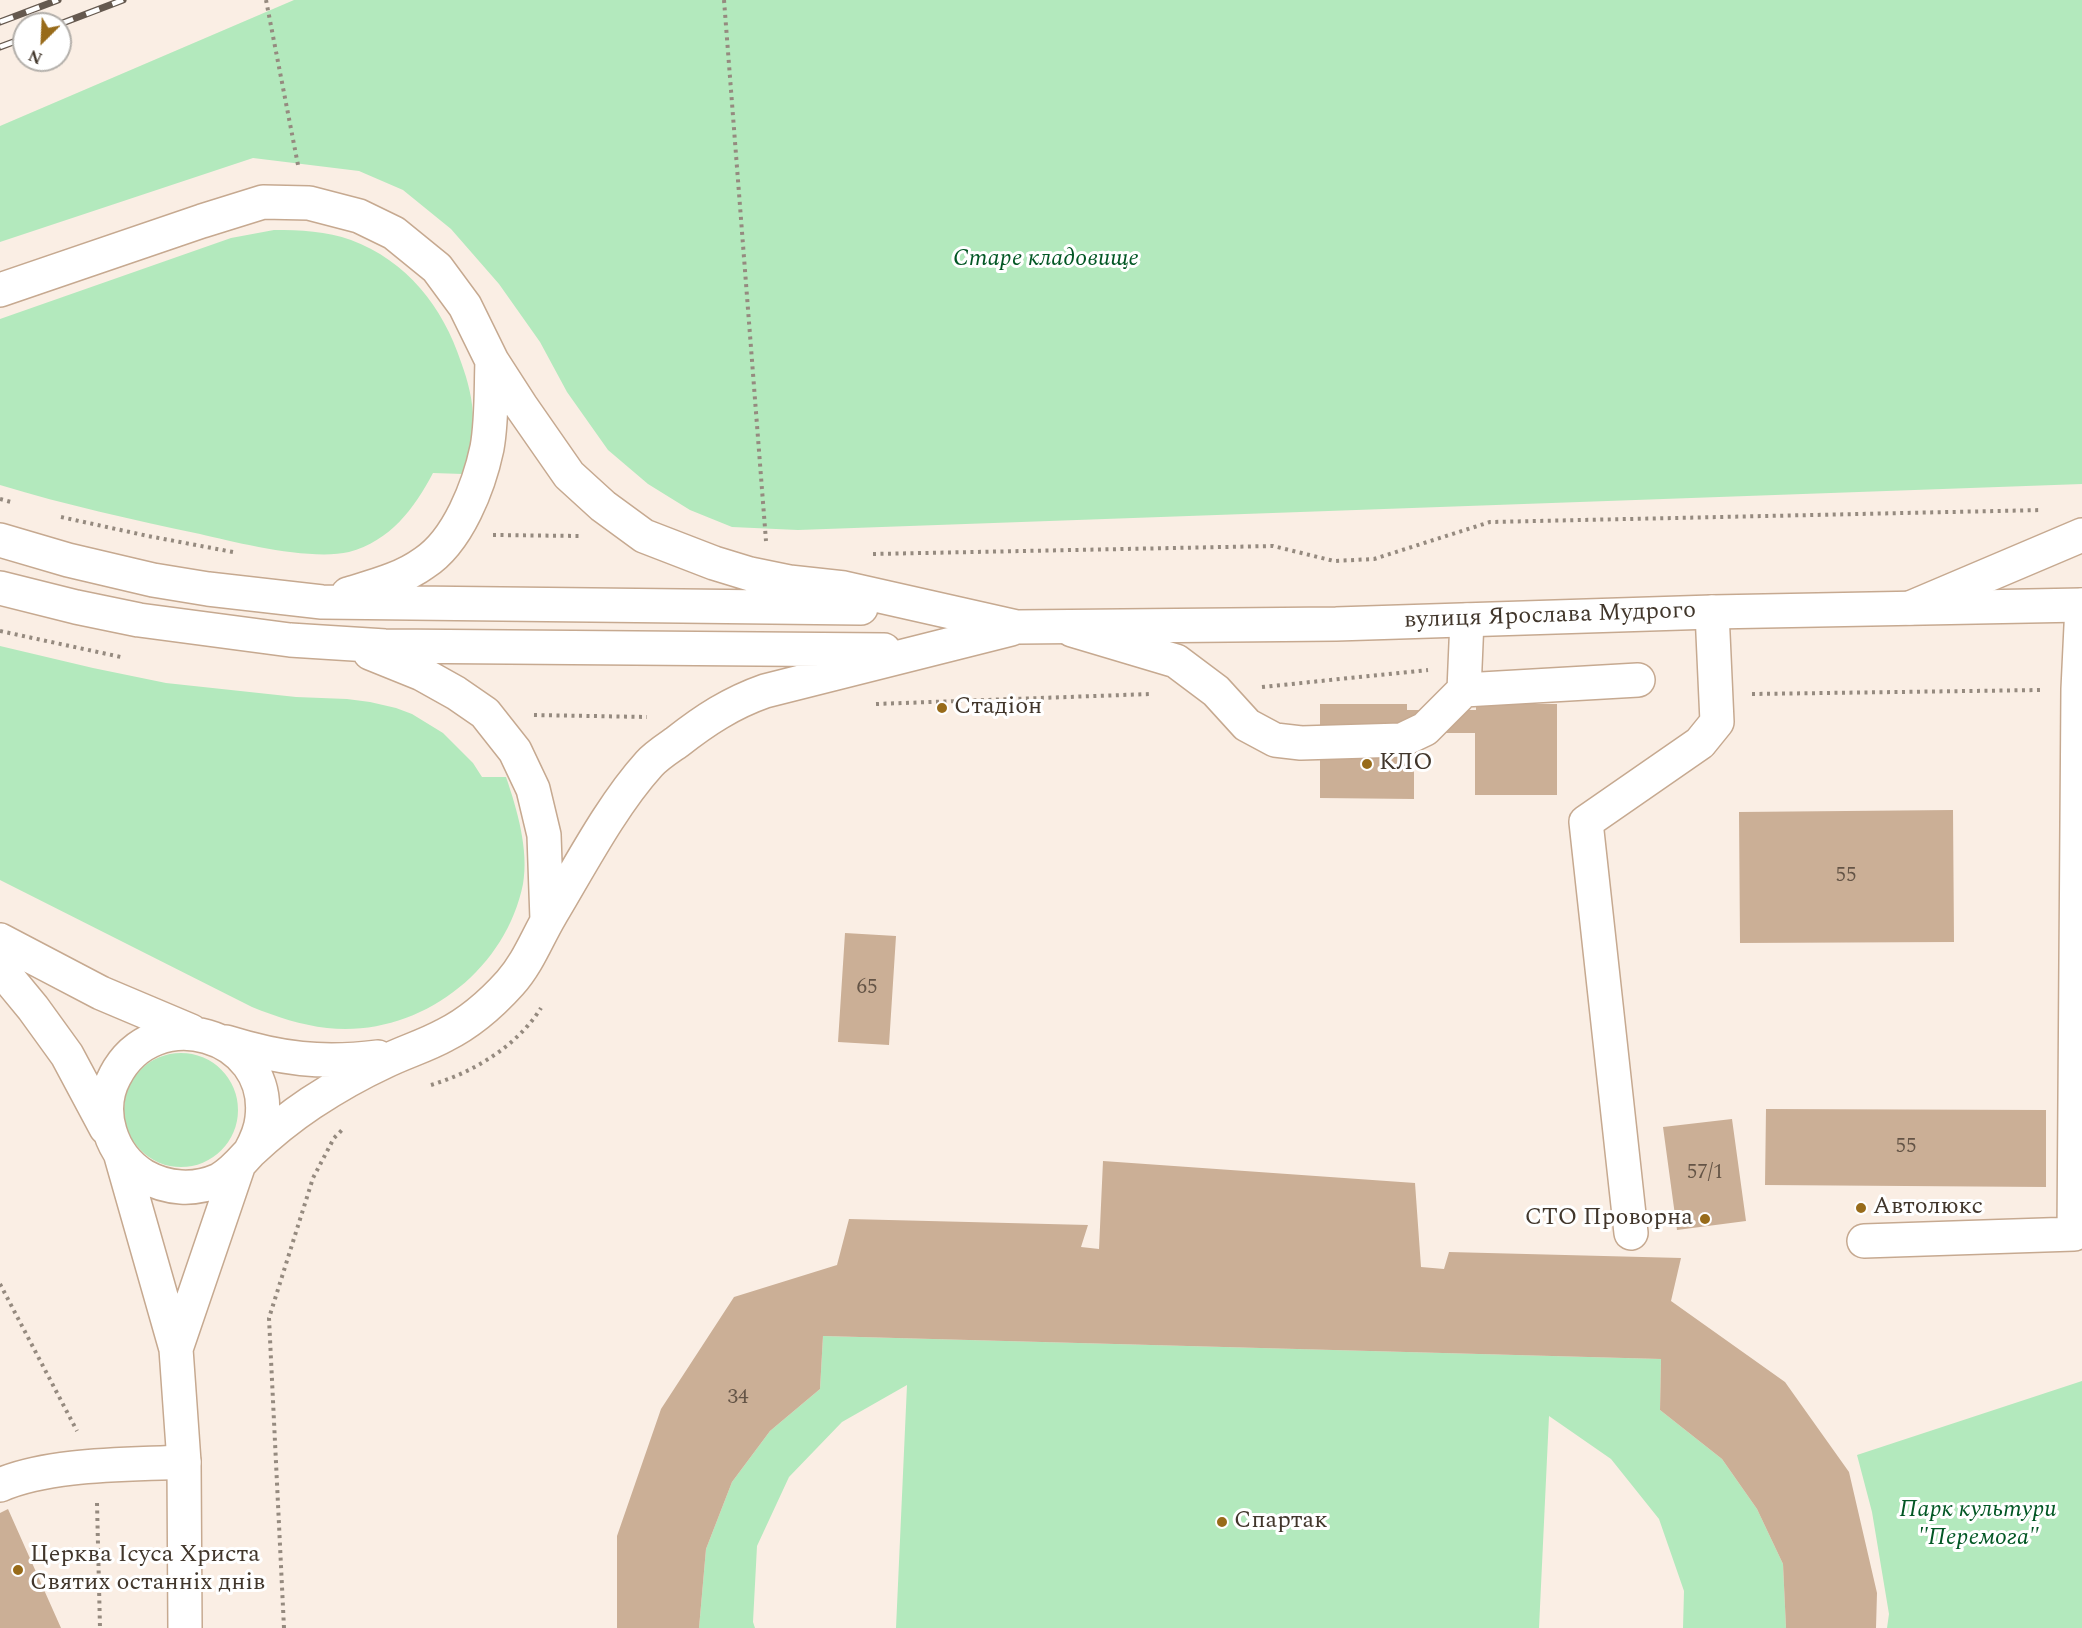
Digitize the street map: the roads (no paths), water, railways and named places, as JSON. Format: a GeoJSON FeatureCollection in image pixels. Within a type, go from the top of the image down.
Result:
{"type":"FeatureCollection","features":[{"type":"Feature","properties":{"kind":"main road"},"geometry":{"type":"LineString","coordinates":[[0,290],[202,220],[263,202],[309,203],[359,216],[394,232],[437,268],[465,306],[492,361],[543,441],[569,475],[603,506],[644,537],[750,574],[789,582],[844,588],[1017,627]]}},
{"type":"Feature","properties":{"kind":"main road"},"geometry":{"type":"LineString","coordinates":[[322,602],[403,575],[426,562],[443,547],[463,517],[475,488],[487,447],[492,361]]}},
{"type":"Feature","properties":{"kind":"main road"},"geometry":{"type":"LineString","coordinates":[[1910,608],[2082,535]]}},
{"type":"Feature","properties":{"kind":"main road"},"geometry":{"type":"LineString","coordinates":[[0,540],[68,560],[153,580],[208,589],[322,602],[932,608]]}},
{"type":"Feature","properties":{"kind":"main road"},"geometry":{"type":"LineString","coordinates":[[0,588],[76,607],[186,628],[290,640],[385,646],[933,650]]}},
{"type":"Feature","properties":{"kind":"main road"},"geometry":{"type":"LineString","coordinates":[[1864,1241],[2074,1234],[2078,689],[2082,605]]}},
{"type":"Feature","properties":{"kind":"main road","name":"вулиця Ярослава Мудрого"},"geometry":{"type":"LineString","coordinates":[[1017,627],[1336,624],[1712,612],[2082,605]]}},
{"type":"Feature","properties":{"kind":"main road"},"geometry":{"type":"LineString","coordinates":[[1631,1233],[1586,822],[1700,743],[1717,722],[1712,612]]}},
{"type":"Feature","properties":{"kind":"main road"},"geometry":{"type":"LineString","coordinates":[[1464,690],[1467,620]]}},
{"type":"Feature","properties":{"kind":"main road"},"geometry":{"type":"LineString","coordinates":[[0,968],[67,1055],[116,1147],[136,1171],[155,1182],[177,1188],[199,1187],[219,1180],[308,1105],[360,1073],[447,1034],[491,1002],[511,982],[526,962],[547,921],[620,802],[650,763],[708,717],[740,700],[765,692],[1017,627]]}},
{"type":"Feature","properties":{"kind":"main road"},"geometry":{"type":"LineString","coordinates":[[1061,627],[1176,661],[1216,691],[1248,725],[1275,740],[1302,743],[1402,740],[1425,729],[1464,690],[1638,680]]}},
{"type":"Feature","properties":{"kind":"main road"},"geometry":{"type":"LineString","coordinates":[[346,643],[422,674],[456,693],[485,713],[515,751],[533,789],[544,835],[547,921]]}},
{"type":"Feature","properties":{"kind":"main road"},"geometry":{"type":"LineString","coordinates":[[0,940],[101,993],[231,1048],[245,1061],[255,1078],[261,1096],[262,1116],[259,1134],[244,1160],[176,1349]]}},
{"type":"Feature","properties":{"kind":"main road"},"geometry":{"type":"LineString","coordinates":[[185,1628],[184,1462],[176,1349],[107,1118],[107,1098],[113,1079],[123,1061],[138,1048],[155,1038],[175,1033],[205,1036],[274,1056],[304,1060],[341,1061],[401,1054]]}},
{"type":"Feature","properties":{"kind":"main road"},"geometry":{"type":"LineString","coordinates":[[0,1485],[14,1479],[46,1473],[96,1467],[184,1462]]}},
{"type":"Feature","properties":{"kind":"railway"},"geometry":{"type":"LineString","coordinates":[[0,22],[58,0]]}},
{"type":"Feature","properties":{"kind":"railway"},"geometry":{"type":"LineString","coordinates":[[72,19],[123,0]]}},
{"type":"Feature","properties":{"kind":"railway"},"geometry":{"type":"LineString","coordinates":[[0,47],[12,42]]}},
{"type":"Feature","properties":{"kind":"place","name":"Стадіон"},"geometry":{"type":"Point","coordinates":[942,708]}},
{"type":"Feature","properties":{"kind":"place","name":"КЛО"},"geometry":{"type":"Point","coordinates":[1367,764]}},
{"type":"Feature","properties":{"kind":"place","name":"Автолюкс"},"geometry":{"type":"Point","coordinates":[1861,1208]}},
{"type":"Feature","properties":{"kind":"place","name":"СТО Проворна"},"geometry":{"type":"Point","coordinates":[1705,1219]}},
{"type":"Feature","properties":{"kind":"place","name":"Спартак"},"geometry":{"type":"Point","coordinates":[1222,1522]}},
{"type":"Feature","properties":{"kind":"place","name":"Церква Ісуса Христа Святих останніх днів"},"geometry":{"type":"Point","coordinates":[18,1570]}},
{"type":"Feature","properties":{"kind":"park label","name":"Старе кладовище"},"geometry":{"type":"Point","coordinates":[1046,260]}},
{"type":"Feature","properties":{"kind":"park label","name":"Парк культури \"Перемога\""},"geometry":{"type":"Point","coordinates":[1978,1525]}}]}
